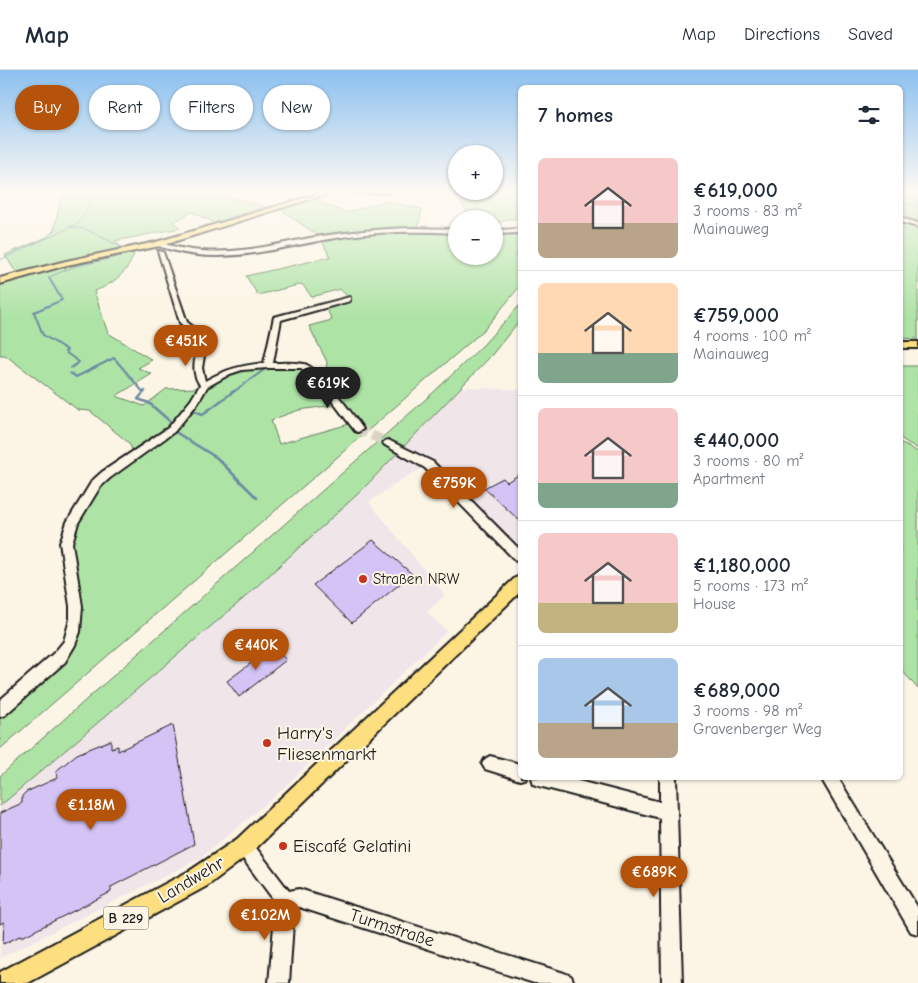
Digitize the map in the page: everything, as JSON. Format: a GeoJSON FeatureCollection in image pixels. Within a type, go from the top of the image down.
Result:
{"type":"FeatureCollection","features":[{"type":"Feature","properties":{"kind":"main road"},"geometry":{"type":"LineString","coordinates":[[0,281],[66,263],[158,248],[201,234]]}},
{"type":"Feature","properties":{"kind":"main road"},"geometry":{"type":"LineString","coordinates":[[903,344],[918,345]]}},
{"type":"Feature","properties":{"kind":"main road","name":"B 229"},"geometry":{"type":"LineString","coordinates":[[244,846],[518,584]]}},
{"type":"Feature","properties":{"kind":"main road","name":"Landwehr"},"geometry":{"type":"LineString","coordinates":[[4,983],[199,878],[244,846]]}},
{"type":"Feature","properties":{"kind":"street"},"geometry":{"type":"LineString","coordinates":[[204,385],[200,381],[197,366],[203,338],[184,323],[158,248],[236,254],[354,234]]}},
{"type":"Feature","properties":{"kind":"street"},"geometry":{"type":"LineString","coordinates":[[268,365],[277,320],[347,299]]}},
{"type":"Feature","properties":{"kind":"street"},"geometry":{"type":"LineString","coordinates":[[0,710],[60,657],[69,647],[75,634],[78,618],[66,551],[69,530],[73,522],[100,480],[171,430],[195,401],[204,385],[235,370],[268,365],[299,365],[312,372],[358,429]]}},
{"type":"Feature","properties":{"kind":"street"},"geometry":{"type":"LineString","coordinates":[[388,443],[429,465],[518,556]]}},
{"type":"Feature","properties":{"kind":"street"},"geometry":{"type":"LineString","coordinates":[[490,764],[518,771]]}},
{"type":"Feature","properties":{"kind":"street"},"geometry":{"type":"LineString","coordinates":[[547,780],[668,812]]}},
{"type":"Feature","properties":{"kind":"street"},"geometry":{"type":"LineString","coordinates":[[668,780],[672,983]]}},
{"type":"Feature","properties":{"kind":"street"},"geometry":{"type":"LineString","coordinates":[[830,780],[918,926]]}},
{"type":"Feature","properties":{"kind":"street"},"geometry":{"type":"LineString","coordinates":[[244,846],[285,901],[279,983]]}},
{"type":"Feature","properties":{"kind":"street","name":"Turmstraße"},"geometry":{"type":"LineString","coordinates":[[285,901],[299,898],[564,983]]}},
{"type":"Feature","properties":{"kind":"shaded area"},"geometry":{"type":"Polygon","coordinates":[[[460,387],[518,390],[518,550],[431,464],[402,479],[369,502],[445,595],[427,612],[447,631],[273,798],[201,858],[0,958],[0,806],[243,599],[360,492],[460,387]]]}},
{"type":"Feature","properties":{"kind":"green space"},"geometry":{"type":"Polygon","coordinates":[[[50,234],[152,234],[115,241],[123,250],[17,274],[5,255],[47,237],[50,234]]]}},
{"type":"Feature","properties":{"kind":"green space"},"geometry":{"type":"Polygon","coordinates":[[[383,234],[448,234],[448,265],[503,265],[503,234],[518,234],[518,250],[516,255],[518,256],[518,288],[484,330],[0,749],[0,714],[74,650],[81,623],[72,532],[99,484],[169,437],[201,397],[207,385],[227,374],[242,370],[285,366],[301,368],[312,376],[335,405],[299,410],[271,420],[279,444],[356,422],[315,372],[326,369],[327,362],[309,326],[332,320],[326,308],[351,300],[340,289],[312,297],[302,284],[258,295],[246,276],[330,257],[321,239],[383,234]]]}},
{"type":"Feature","properties":{"kind":"green space"},"geometry":{"type":"Polygon","coordinates":[[[903,234],[918,234],[918,339],[903,338],[903,234]]]}},
{"type":"Feature","properties":{"kind":"green space"},"geometry":{"type":"Polygon","coordinates":[[[134,252],[125,271],[107,285],[94,291],[108,333],[152,360],[138,368],[152,374],[116,396],[144,406],[166,389],[199,388],[180,418],[134,454],[129,443],[90,411],[78,410],[5,355],[0,355],[0,283],[64,265],[134,252]]]}},
{"type":"Feature","properties":{"kind":"green space"},"geometry":{"type":"Polygon","coordinates":[[[518,307],[518,322],[490,357],[360,492],[243,599],[0,806],[0,776],[436,390],[482,346],[518,307]]]}},
{"type":"Feature","properties":{"kind":"green space"},"geometry":{"type":"Polygon","coordinates":[[[903,366],[918,366],[918,449],[903,440],[903,366]]]}},
{"type":"Feature","properties":{"kind":"green space"},"geometry":{"type":"Polygon","coordinates":[[[903,444],[918,452],[918,689],[903,672],[903,444]]]}},
{"type":"Feature","properties":{"kind":"building"},"geometry":{"type":"Polygon","coordinates":[[[518,475],[518,519],[484,488],[503,478],[507,482],[518,475]]]}},
{"type":"Feature","properties":{"kind":"building","name":"Straßen NRW"},"geometry":{"type":"Polygon","coordinates":[[[373,540],[412,574],[352,623],[313,585],[373,540]]]}},
{"type":"Feature","properties":{"kind":"building"},"geometry":{"type":"Polygon","coordinates":[[[274,646],[286,660],[239,697],[227,681],[274,646]]]}},
{"type":"Feature","properties":{"kind":"building"},"geometry":{"type":"Polygon","coordinates":[[[173,725],[194,844],[111,887],[111,892],[22,937],[22,935],[3,944],[4,922],[0,924],[0,813],[22,803],[22,796],[26,792],[57,778],[56,771],[77,754],[111,740],[111,748],[118,746],[118,751],[173,725]]]}},
{"type":"Feature","properties":{"kind":"waterway"},"geometry":{"type":"LineString","coordinates":[[0,260],[56,234]]}},
{"type":"Feature","properties":{"kind":"waterway"},"geometry":{"type":"LineString","coordinates":[[94,234],[126,249]]}},
{"type":"Feature","properties":{"kind":"waterway"},"geometry":{"type":"LineString","coordinates":[[50,279],[49,277],[73,267],[126,255],[129,252]]}},
{"type":"Feature","properties":{"kind":"waterway"},"geometry":{"type":"LineString","coordinates":[[49,278],[62,300],[34,312],[43,335],[67,350],[65,352],[79,362],[71,368]]}},
{"type":"Feature","properties":{"kind":"waterway"},"geometry":{"type":"LineString","coordinates":[[70,373],[76,377],[114,358],[144,393]]}},
{"type":"Feature","properties":{"kind":"waterway"},"geometry":{"type":"LineString","coordinates":[[232,393],[268,367]]}},
{"type":"Feature","properties":{"kind":"waterway"},"geometry":{"type":"LineString","coordinates":[[190,412],[192,410],[203,414],[234,391]]}},
{"type":"Feature","properties":{"kind":"waterway"},"geometry":{"type":"LineString","coordinates":[[144,393],[138,399],[149,403],[174,425]]}},
{"type":"Feature","properties":{"kind":"waterway"},"geometry":{"type":"LineString","coordinates":[[140,457],[174,431]]}},
{"type":"Feature","properties":{"kind":"waterway"},"geometry":{"type":"LineString","coordinates":[[177,433],[217,458],[257,498]]}},
{"type":"Feature","properties":{"kind":"tunnel"},"geometry":{"type":"LineString","coordinates":[[358,429],[388,443]]}},
{"type":"Feature","properties":{"kind":"place","name":"Straßen NRW"},"geometry":{"type":"Point","coordinates":[363,579]}},
{"type":"Feature","properties":{"kind":"place","name":"Harry's Fliesenmarkt"},"geometry":{"type":"Point","coordinates":[267,743]}},
{"type":"Feature","properties":{"kind":"place","name":"Eiscafé Gelatini"},"geometry":{"type":"Point","coordinates":[283,846]}}]}
